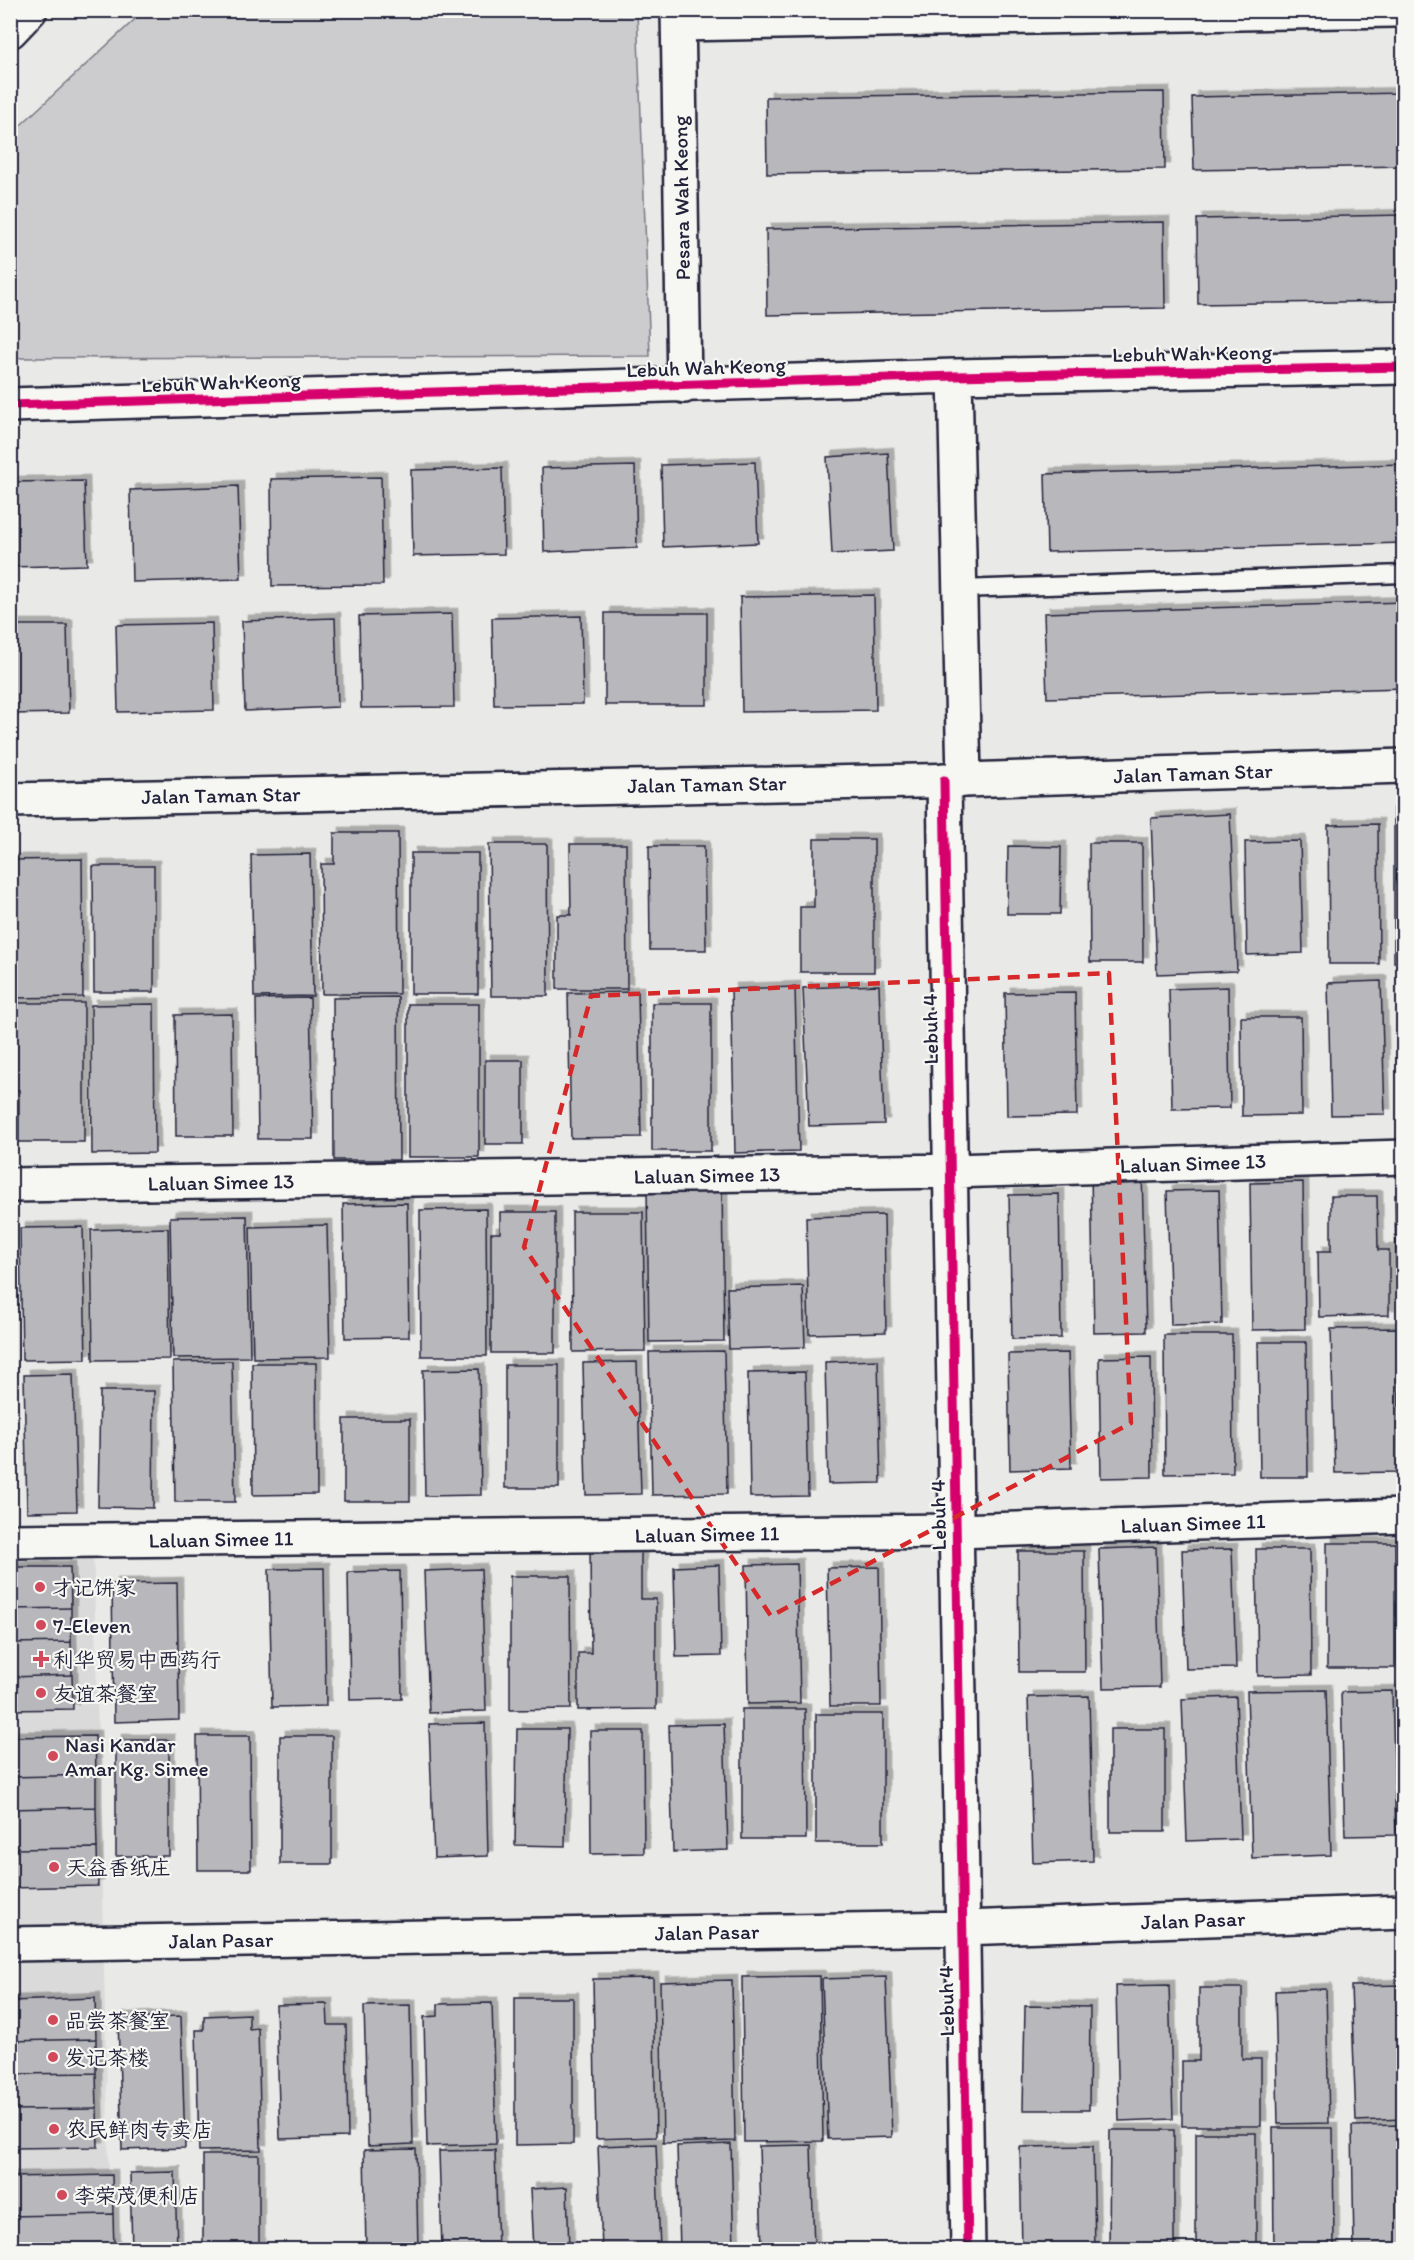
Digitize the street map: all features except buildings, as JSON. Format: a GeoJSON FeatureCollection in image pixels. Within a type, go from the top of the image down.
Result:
{"type":"FeatureCollection","features":[{"type":"Feature","properties":{"kind":"street"},"geometry":{"type":"LineString","coordinates":[[10,31],[30,10]]}},
{"type":"Feature","properties":{"kind":"street"},"geometry":{"type":"LineString","coordinates":[[679,17],[1394,10]]}},
{"type":"Feature","properties":{"kind":"street","name":"Pesara Wah Keong"},"geometry":{"type":"LineString","coordinates":[[679,17],[684,386]]}},
{"type":"Feature","properties":{"kind":"street","name":"Lebuh Wah Keong"},"geometry":{"type":"LineString","coordinates":[[10,405],[955,376],[1404,367]]}},
{"type":"Feature","properties":{"kind":"street","name":"Lebuh 4"},"geometry":{"type":"LineString","coordinates":[[955,376],[960,590],[954,780],[951,1171],[968,2250]]}},
{"type":"Feature","properties":{"kind":"street","name":"Jalan Taman Star"},"geometry":{"type":"LineString","coordinates":[[10,800],[954,780],[1404,766]]}},
{"type":"Feature","properties":{"kind":"street","name":"Laluan Simee 13"},"geometry":{"type":"LineString","coordinates":[[10,1185],[951,1171],[1404,1157]]}},
{"type":"Feature","properties":{"kind":"street","name":"Laluan Simee 11"},"geometry":{"type":"LineString","coordinates":[[10,1541],[957,1531],[1404,1516]]}},
{"type":"Feature","properties":{"kind":"street","name":"Jalan Pasar"},"geometry":{"type":"LineString","coordinates":[[10,1944],[963,1928],[1404,1912]]}},
{"type":"Feature","properties":{"kind":"lane"},"geometry":{"type":"LineString","coordinates":[[960,590],[1404,574]]}},
{"type":"Feature","properties":{"kind":"highlighted area"},"geometry":{"type":"Polygon","coordinates":[[[1109,973],[1131,1423],[771,1616],[524,1247],[591,996],[1109,973]]]}},
{"type":"Feature","properties":{"kind":"shaded area"},"geometry":{"type":"Polygon","coordinates":[[[145,10],[637,11],[650,356],[11,358],[11,134],[145,10]]]}},
{"type":"Feature","properties":{"kind":"shaded area"},"geometry":{"type":"Polygon","coordinates":[[[93,1539],[111,2249],[11,2249],[10,1541],[93,1539]]]}},
{"type":"Feature","properties":{"kind":"cycle path"},"geometry":{"type":"LineString","coordinates":[[10,405],[955,376],[1404,367]]}},
{"type":"Feature","properties":{"kind":"cycle path"},"geometry":{"type":"LineString","coordinates":[[944,780],[968,2250]]}},
{"type":"Feature","properties":{"kind":"place","name":"才记饼家"},"geometry":{"type":"Point","coordinates":[40,1587]}},
{"type":"Feature","properties":{"kind":"place","name":"7-Eleven"},"geometry":{"type":"Point","coordinates":[41,1625]}},
{"type":"Feature","properties":{"kind":"place","name":"利华贸易中西药行"},"geometry":{"type":"Point","coordinates":[41,1659]}},
{"type":"Feature","properties":{"kind":"place","name":"友谊茶餐室"},"geometry":{"type":"Point","coordinates":[41,1693]}},
{"type":"Feature","properties":{"kind":"place","name":"Nasi Kandar Amar Kg. Simee"},"geometry":{"type":"Point","coordinates":[53,1756]}},
{"type":"Feature","properties":{"kind":"place","name":"天益香纸庄"},"geometry":{"type":"Point","coordinates":[54,1867]}},
{"type":"Feature","properties":{"kind":"place","name":"品尝茶餐室"},"geometry":{"type":"Point","coordinates":[53,2020]}},
{"type":"Feature","properties":{"kind":"place","name":"发记茶楼"},"geometry":{"type":"Point","coordinates":[53,2057]}},
{"type":"Feature","properties":{"kind":"place","name":"农民鲜肉专卖店"},"geometry":{"type":"Point","coordinates":[54,2129]}},
{"type":"Feature","properties":{"kind":"place","name":"李荣茂便利店"},"geometry":{"type":"Point","coordinates":[62,2195]}}]}
